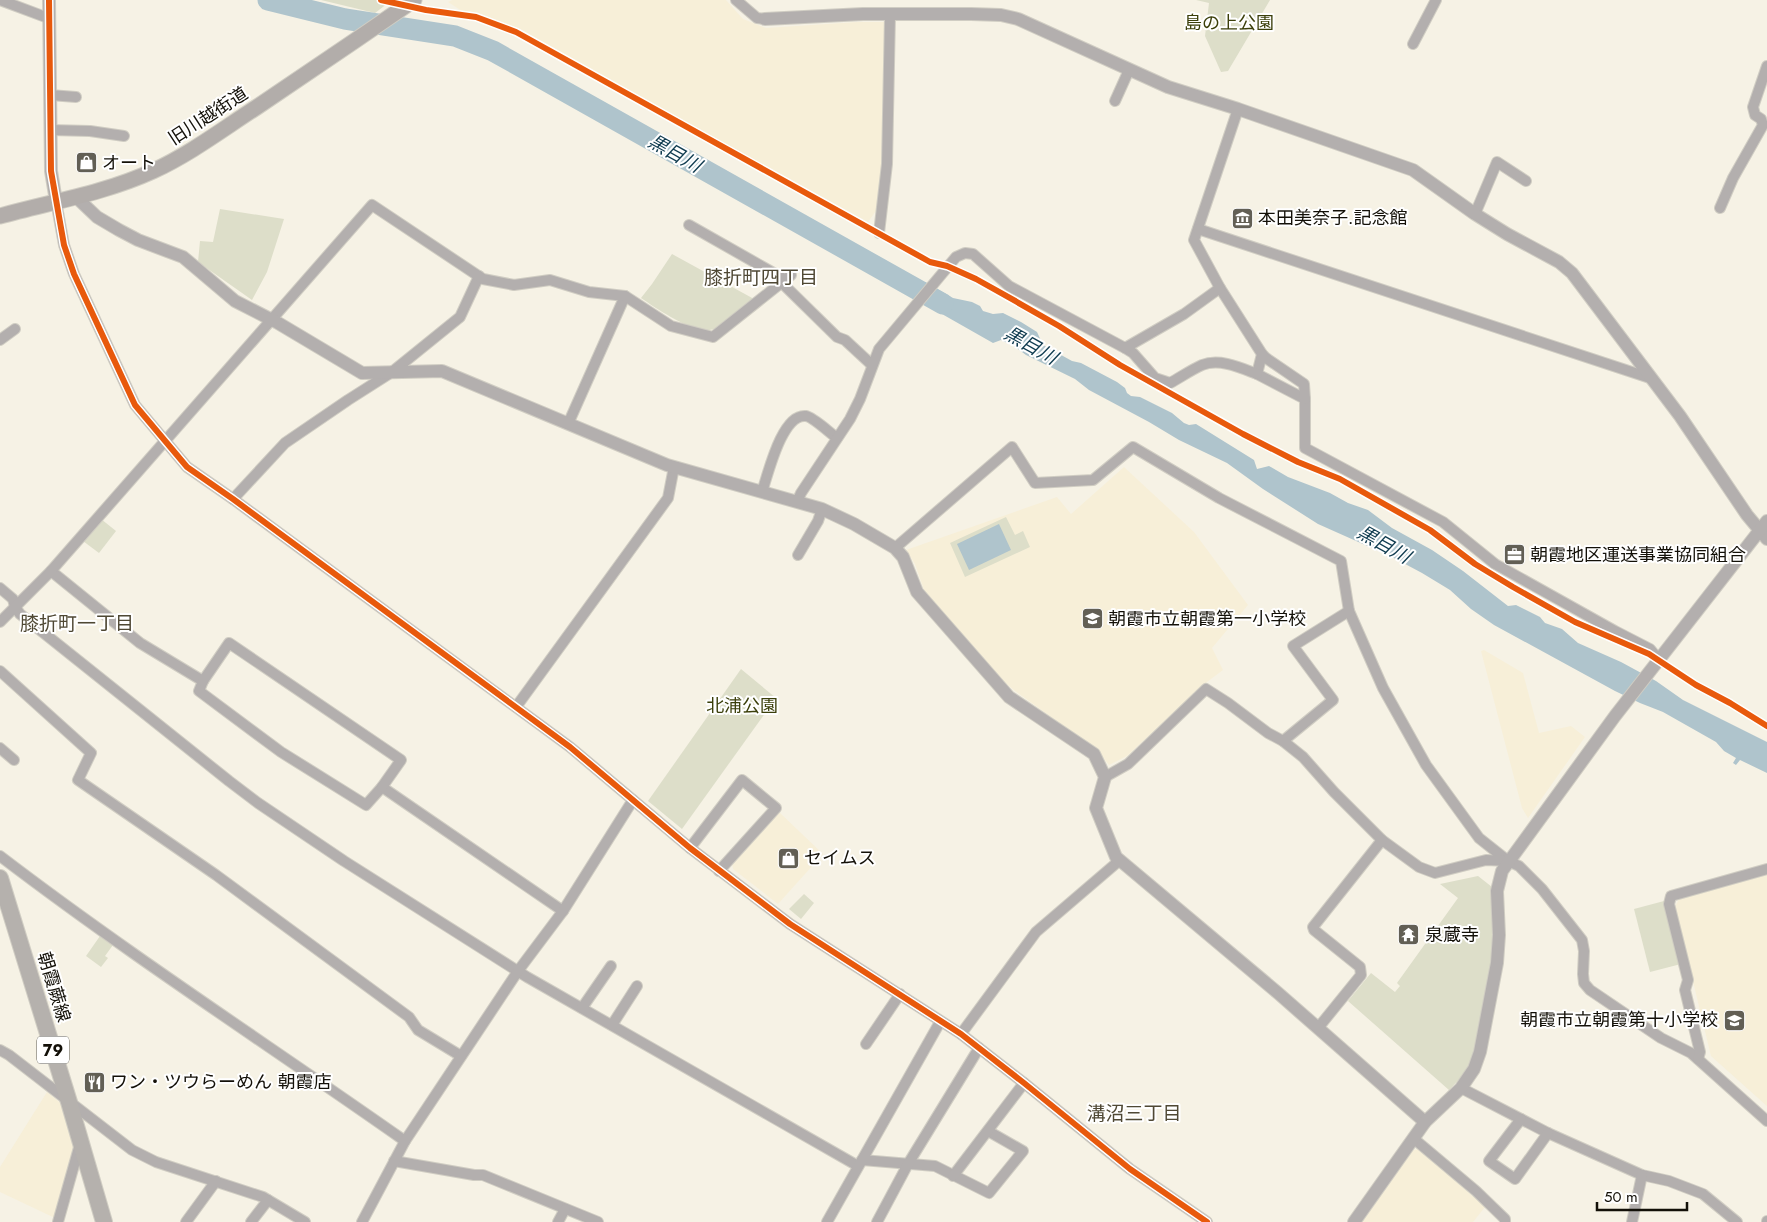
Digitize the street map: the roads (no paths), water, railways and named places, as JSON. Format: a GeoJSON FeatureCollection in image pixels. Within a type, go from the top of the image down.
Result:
{"type":"FeatureCollection","features":[{"type":"Feature","properties":{"kind":"main road","name":"旧川越街道"},"geometry":{"type":"LineString","coordinates":[[0,216],[130,181],[179,157],[346,48],[414,0]]}},
{"type":"Feature","properties":{"kind":"main road","name":"朝霞蕨線"},"geometry":{"type":"LineString","coordinates":[[0,878],[104,1222]]}},
{"type":"Feature","properties":{"kind":"street"},"geometry":{"type":"LineString","coordinates":[[0,0],[48,18]]}},
{"type":"Feature","properties":{"kind":"street"},"geometry":{"type":"LineString","coordinates":[[49,0],[51,171],[64,245],[74,274],[135,405],[187,467],[233,498],[570,747],[690,848],[790,924],[961,1034],[1130,1169],[1206,1222]]}},
{"type":"Feature","properties":{"kind":"street"},"geometry":{"type":"LineString","coordinates":[[736,0],[757,18],[855,14],[971,14],[1001,15],[1018,19],[1168,86],[1413,170],[1475,214],[1559,262],[1572,273],[1680,416],[1748,515],[1765,530],[1620,710],[1502,871],[1497,891],[1499,935],[1497,963],[1480,1052],[1474,1070],[1461,1088],[1425,1122],[1354,1222]]}},
{"type":"Feature","properties":{"kind":"street"},"geometry":{"type":"LineString","coordinates":[[1413,44],[1436,0]]}},
{"type":"Feature","properties":{"kind":"street"},"geometry":{"type":"LineString","coordinates":[[879,233],[887,164],[890,15]]}},
{"type":"Feature","properties":{"kind":"street"},"geometry":{"type":"LineString","coordinates":[[1720,208],[1733,178],[1763,125],[1761,119],[1755,115],[1753,107],[1767,66]]}},
{"type":"Feature","properties":{"kind":"street"},"geometry":{"type":"LineString","coordinates":[[1115,101],[1129,70]]}},
{"type":"Feature","properties":{"kind":"street"},"geometry":{"type":"LineString","coordinates":[[50,95],[76,97]]}},
{"type":"Feature","properties":{"kind":"street"},"geometry":{"type":"LineString","coordinates":[[1238,109],[1194,240],[1220,288],[1262,354],[1304,384],[1306,448],[1443,522],[1495,564],[1650,649],[1659,660]]}},
{"type":"Feature","properties":{"kind":"street"},"geometry":{"type":"LineString","coordinates":[[50,130],[90,131],[124,136]]}},
{"type":"Feature","properties":{"kind":"street"},"geometry":{"type":"LineString","coordinates":[[1475,214],[1497,162],[1526,181]]}},
{"type":"Feature","properties":{"kind":"street"},"geometry":{"type":"LineString","coordinates":[[76,197],[91,212],[119,230],[138,240],[183,257],[234,301],[271,320],[362,373],[442,371],[674,467],[822,509],[854,524],[895,548],[903,557],[917,592],[1009,696],[1094,754],[1105,777],[1096,808],[1116,857],[1247,966],[1425,1122]]}},
{"type":"Feature","properties":{"kind":"street"},"geometry":{"type":"LineString","coordinates":[[0,622],[51,571],[372,205],[483,279],[514,285],[550,280],[589,292],[625,296],[671,326],[713,336],[786,279]]}},
{"type":"Feature","properties":{"kind":"street"},"geometry":{"type":"LineString","coordinates":[[688,225],[786,279],[837,337],[845,340],[872,365]]}},
{"type":"Feature","properties":{"kind":"street"},"geometry":{"type":"LineString","coordinates":[[1198,229],[1650,378]]}},
{"type":"Feature","properties":{"kind":"street"},"geometry":{"type":"LineString","coordinates":[[797,502],[850,419],[860,399],[879,349],[944,270],[956,257],[965,253],[973,254],[1009,286],[1133,353],[1155,378],[1170,383],[1204,364],[1221,364],[1258,374],[1305,399]]}},
{"type":"Feature","properties":{"kind":"street"},"geometry":{"type":"LineString","coordinates":[[233,498],[285,442],[392,372],[460,317],[479,276]]}},
{"type":"Feature","properties":{"kind":"street"},"geometry":{"type":"LineString","coordinates":[[1125,348],[1184,314],[1220,288]]}},
{"type":"Feature","properties":{"kind":"street"},"geometry":{"type":"LineString","coordinates":[[568,424],[625,296]]}},
{"type":"Feature","properties":{"kind":"street"},"geometry":{"type":"LineString","coordinates":[[0,340],[15,329]]}},
{"type":"Feature","properties":{"kind":"street"},"geometry":{"type":"LineString","coordinates":[[1258,374],[1262,354]]}},
{"type":"Feature","properties":{"kind":"street"},"geometry":{"type":"LineString","coordinates":[[762,492],[777,446],[792,420],[799,416],[808,416],[837,438]]}},
{"type":"Feature","properties":{"kind":"street"},"geometry":{"type":"LineString","coordinates":[[895,548],[1012,447],[1035,483],[1093,480],[1133,447],[1218,498],[1341,561],[1349,611],[1383,688],[1426,765],[1479,838],[1508,861],[1519,866],[1542,889],[1582,940],[1584,984],[1661,1038],[1691,1053],[1767,1121]]}},
{"type":"Feature","properties":{"kind":"street"},"geometry":{"type":"LineString","coordinates":[[516,707],[668,498],[674,467]]}},
{"type":"Feature","properties":{"kind":"street"},"geometry":{"type":"LineString","coordinates":[[798,555],[818,521],[822,509]]}},
{"type":"Feature","properties":{"kind":"street"},"geometry":{"type":"LineString","coordinates":[[51,571],[140,643],[203,681]]}},
{"type":"Feature","properties":{"kind":"street"},"geometry":{"type":"LineString","coordinates":[[0,588],[13,600],[20,614],[258,803],[344,861],[518,971],[860,1163],[935,1166],[989,1194],[1023,1151],[988,1131]]}},
{"type":"Feature","properties":{"kind":"street"},"geometry":{"type":"LineString","coordinates":[[1283,742],[1333,700],[1293,646],[1349,611]]}},
{"type":"Feature","properties":{"kind":"street"},"geometry":{"type":"LineString","coordinates":[[229,644],[401,760],[382,787],[366,805],[281,752],[199,692],[203,681],[229,644]]}},
{"type":"Feature","properties":{"kind":"street"},"geometry":{"type":"LineString","coordinates":[[0,671],[91,753],[78,780],[220,878],[409,1017],[418,1030],[461,1056]]}},
{"type":"Feature","properties":{"kind":"street"},"geometry":{"type":"LineString","coordinates":[[1105,777],[1128,764],[1206,689],[1303,757],[1334,792],[1382,840],[1419,867],[1435,873],[1486,860],[1508,861]]}},
{"type":"Feature","properties":{"kind":"street"},"geometry":{"type":"LineString","coordinates":[[2,752],[14,760]]}},
{"type":"Feature","properties":{"kind":"street"},"geometry":{"type":"LineString","coordinates":[[690,848],[742,780],[776,808],[719,871]]}},
{"type":"Feature","properties":{"kind":"street"},"geometry":{"type":"LineString","coordinates":[[382,787],[563,911]]}},
{"type":"Feature","properties":{"kind":"street"},"geometry":{"type":"LineString","coordinates":[[362,1222],[405,1141],[518,971],[563,911],[632,800]]}},
{"type":"Feature","properties":{"kind":"street"},"geometry":{"type":"LineString","coordinates":[[1318,1028],[1361,975],[1360,967],[1314,930],[1313,926],[1382,840]]}},
{"type":"Feature","properties":{"kind":"street"},"geometry":{"type":"LineString","coordinates":[[0,856],[166,977],[287,1058],[405,1141]]}},
{"type":"Feature","properties":{"kind":"street"},"geometry":{"type":"LineString","coordinates":[[961,1034],[1036,932],[1120,860]]}},
{"type":"Feature","properties":{"kind":"street"},"geometry":{"type":"LineString","coordinates":[[1698,1060],[1700,1052],[1686,990],[1688,980],[1669,904],[1671,896],[1767,869]]}},
{"type":"Feature","properties":{"kind":"street"},"geometry":{"type":"LineString","coordinates":[[582,1008],[611,966]]}},
{"type":"Feature","properties":{"kind":"street"},"geometry":{"type":"LineString","coordinates":[[612,1025],[637,986]]}},
{"type":"Feature","properties":{"kind":"street"},"geometry":{"type":"LineString","coordinates":[[866,1044],[900,994]]}},
{"type":"Feature","properties":{"kind":"street"},"geometry":{"type":"LineString","coordinates":[[826,1222],[940,1022]]}},
{"type":"Feature","properties":{"kind":"street"},"geometry":{"type":"LineString","coordinates":[[877,1222],[908,1164],[979,1048]]}},
{"type":"Feature","properties":{"kind":"street"},"geometry":{"type":"LineString","coordinates":[[0,1050],[132,1150],[156,1162],[268,1200],[305,1222]]}},
{"type":"Feature","properties":{"kind":"street"},"geometry":{"type":"LineString","coordinates":[[953,1176],[1024,1083]]}},
{"type":"Feature","properties":{"kind":"street"},"geometry":{"type":"LineString","coordinates":[[1461,1088],[1548,1133],[1642,1175],[1669,1181],[1704,1194],[1737,1222]]}},
{"type":"Feature","properties":{"kind":"street"},"geometry":{"type":"LineString","coordinates":[[1521,1119],[1489,1161],[1516,1179],[1548,1133]]}},
{"type":"Feature","properties":{"kind":"street"},"geometry":{"type":"LineString","coordinates":[[1414,1138],[1489,1203],[1506,1219],[1505,1222]]}},
{"type":"Feature","properties":{"kind":"street"},"geometry":{"type":"LineString","coordinates":[[58,1222],[80,1142]]}},
{"type":"Feature","properties":{"kind":"street"},"geometry":{"type":"LineString","coordinates":[[394,1161],[483,1175],[598,1222]]}},
{"type":"Feature","properties":{"kind":"street"},"geometry":{"type":"LineString","coordinates":[[1632,1222],[1642,1175]]}},
{"type":"Feature","properties":{"kind":"street"},"geometry":{"type":"LineString","coordinates":[[186,1222],[216,1181]]}},
{"type":"Feature","properties":{"kind":"street"},"geometry":{"type":"LineString","coordinates":[[251,1222],[268,1200]]}},
{"type":"Feature","properties":{"kind":"street"},"geometry":{"type":"LineString","coordinates":[[558,1222],[565,1209]]}},
{"type":"Feature","properties":{"kind":"water"},"geometry":{"type":"Polygon","coordinates":[[[925,282],[953,298],[972,302],[980,306],[983,311],[993,314],[1003,313],[1021,322],[1037,332],[1043,345],[1117,382],[1131,396],[1140,397],[1172,413],[1184,423],[1189,425],[1196,424],[1254,460],[1257,469],[1269,466],[1288,477],[1368,510],[1392,528],[1432,550],[1463,571],[1508,606],[1516,605],[1540,617],[1545,623],[1562,629],[1578,643],[1621,662],[1656,681],[1683,700],[1767,742],[1767,773],[1740,760],[1736,765],[1733,763],[1736,758],[1724,751],[1716,742],[1663,712],[1615,691],[1494,625],[1471,609],[1450,590],[1422,573],[1392,557],[1318,524],[1263,489],[1227,463],[1179,440],[1089,390],[1075,379],[1026,355],[1014,346],[1001,340],[993,343],[912,297],[925,282]]]}},
{"type":"Feature","properties":{"kind":"water"},"geometry":{"type":"Polygon","coordinates":[[[999,524],[1011,550],[969,570],[957,544],[999,524]]]}},
{"type":"Feature","properties":{"kind":"waterway","name":"黒目川"},"geometry":{"type":"LineString","coordinates":[[268,0],[345,19],[455,36],[493,51],[943,304]]}},
{"type":"Feature","properties":{"kind":"place","name":"オート"},"geometry":{"type":"Point","coordinates":[86,163]}},
{"type":"Feature","properties":{"kind":"place","name":"本田美奈子.記念館"},"geometry":{"type":"Point","coordinates":[1242,218]}},
{"type":"Feature","properties":{"kind":"place","name":"朝霞地区運送事業協同組合"},"geometry":{"type":"Point","coordinates":[1514,555]}},
{"type":"Feature","properties":{"kind":"place","name":"朝霞市立朝霞第一小学校"},"geometry":{"type":"Point","coordinates":[1092,619]}},
{"type":"Feature","properties":{"kind":"place","name":"セイムス"},"geometry":{"type":"Point","coordinates":[788,858]}},
{"type":"Feature","properties":{"kind":"place","name":"泉蔵寺"},"geometry":{"type":"Point","coordinates":[1409,935]}},
{"type":"Feature","properties":{"kind":"place","name":"朝霞市立朝霞第十小学校"},"geometry":{"type":"Point","coordinates":[1734,1020]}},
{"type":"Feature","properties":{"kind":"place","name":"ワン・ツウらーめん 朝霞店"},"geometry":{"type":"Point","coordinates":[94,1082]}},
{"type":"Feature","properties":{"kind":"district","name":"膝折町四丁目"},"geometry":{"type":"Point","coordinates":[761,277]}},
{"type":"Feature","properties":{"kind":"district","name":"膝折町一丁目"},"geometry":{"type":"Point","coordinates":[77,623]}},
{"type":"Feature","properties":{"kind":"district","name":"溝沼三丁目"},"geometry":{"type":"Point","coordinates":[1134,1113]}},
{"type":"Feature","properties":{"kind":"park label","name":"島の上公園"},"geometry":{"type":"Point","coordinates":[1229,23]}},
{"type":"Feature","properties":{"kind":"park label","name":"北浦公園"},"geometry":{"type":"Point","coordinates":[742,706]}}]}
